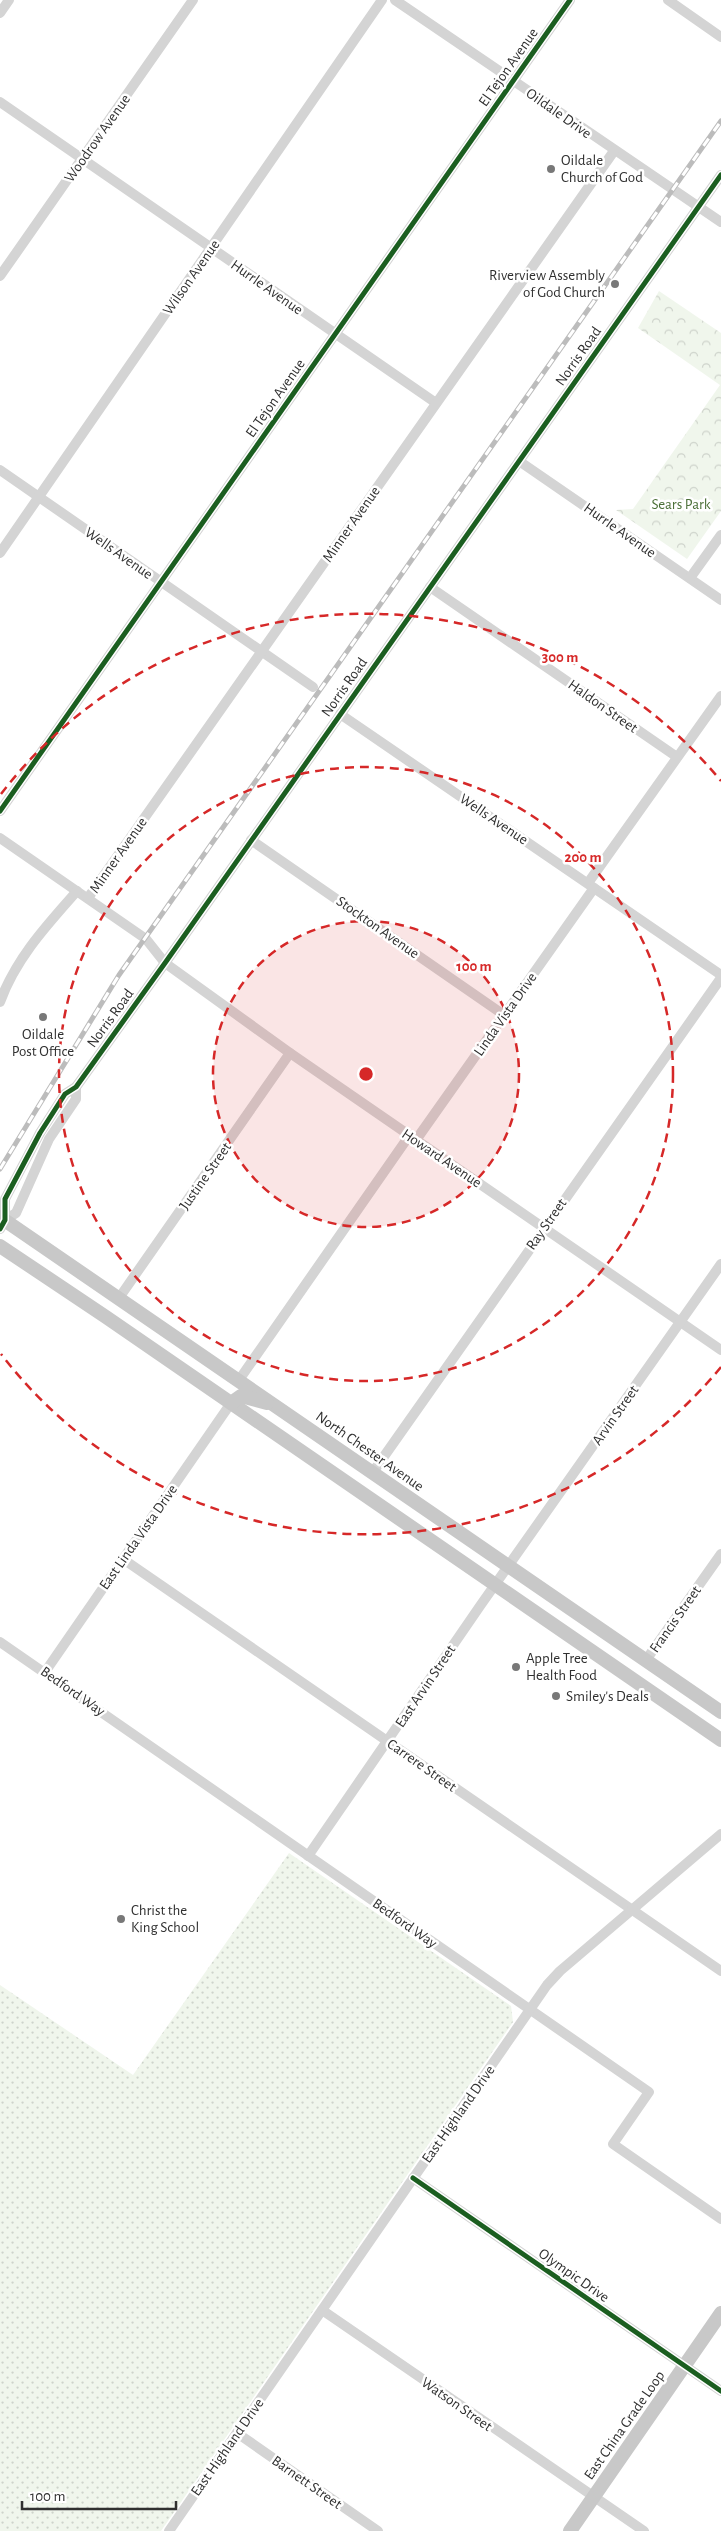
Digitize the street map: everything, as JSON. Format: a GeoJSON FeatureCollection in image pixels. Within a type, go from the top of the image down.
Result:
{"type":"FeatureCollection","features":[{"type":"Feature","properties":{"kind":"main road","name":"North Chester Avenue"},"geometry":{"type":"LineString","coordinates":[[2,1222],[119,1298],[721,1712]]}},
{"type":"Feature","properties":{"kind":"main road"},"geometry":{"type":"LineString","coordinates":[[0,1246],[721,1740]]}},
{"type":"Feature","properties":{"kind":"main road"},"geometry":{"type":"LineString","coordinates":[[231,1403],[241,1396],[277,1406]]}},
{"type":"Feature","properties":{"kind":"main road","name":"East China Grade Loop"},"geometry":{"type":"LineString","coordinates":[[570,2531],[721,2313]]}},
{"type":"Feature","properties":{"kind":"street"},"geometry":{"type":"LineString","coordinates":[[0,13],[9,0]]}},
{"type":"Feature","properties":{"kind":"street","name":"Woodrow Avenue"},"geometry":{"type":"LineString","coordinates":[[0,276],[193,0]]}},
{"type":"Feature","properties":{"kind":"street","name":"Wilson Avenue"},"geometry":{"type":"LineString","coordinates":[[0,553],[382,0]]}},
{"type":"Feature","properties":{"kind":"street","name":"Oildale Drive"},"geometry":{"type":"LineString","coordinates":[[395,0],[614,151],[721,222]]}},
{"type":"Feature","properties":{"kind":"street","name":"El Tejon Avenue"},"geometry":{"type":"LineString","coordinates":[[0,811],[570,0]]}},
{"type":"Feature","properties":{"kind":"street"},"geometry":{"type":"LineString","coordinates":[[668,0],[721,37]]}},
{"type":"Feature","properties":{"kind":"street","name":"Hurrle Avenue"},"geometry":{"type":"LineString","coordinates":[[0,102],[436,403]]}},
{"type":"Feature","properties":{"kind":"street","name":"Minner Avenue"},"geometry":{"type":"LineString","coordinates":[[88,898],[614,151]]}},
{"type":"Feature","properties":{"kind":"street","name":"Norris Road"},"geometry":{"type":"LineString","coordinates":[[2,1222],[5,1198],[35,1142],[65,1094],[76,1087],[165,964],[721,175]]}},
{"type":"Feature","properties":{"kind":"street","name":"Hurrle Avenue"},"geometry":{"type":"LineString","coordinates":[[519,461],[721,600]]}},
{"type":"Feature","properties":{"kind":"street","name":"Wells Avenue"},"geometry":{"type":"LineString","coordinates":[[0,470],[313,687]]}},
{"type":"Feature","properties":{"kind":"street"},"geometry":{"type":"LineString","coordinates":[[690,578],[721,535]]}},
{"type":"Feature","properties":{"kind":"street","name":"Haldon Street"},"geometry":{"type":"LineString","coordinates":[[430,587],[677,758]]}},
{"type":"Feature","properties":{"kind":"street","name":"Linda Vista Drive"},"geometry":{"type":"LineString","coordinates":[[239,1380],[412,1138],[504,1015],[677,758],[721,696]]}},
{"type":"Feature","properties":{"kind":"street","name":"Wells Avenue"},"geometry":{"type":"LineString","coordinates":[[340,714],[721,977]]}},
{"type":"Feature","properties":{"kind":"street","name":"Howard Avenue"},"geometry":{"type":"LineString","coordinates":[[0,838],[146,939],[165,964],[290,1053],[721,1350]]}},
{"type":"Feature","properties":{"kind":"street","name":"Stockton Avenue"},"geometry":{"type":"LineString","coordinates":[[251,840],[504,1015]]}},
{"type":"Feature","properties":{"kind":"street","name":"Minner Avenue"},"geometry":{"type":"LineString","coordinates":[[0,1002],[8,979],[36,938],[77,891]]}},
{"type":"Feature","properties":{"kind":"street","name":"Ray Street"},"geometry":{"type":"LineString","coordinates":[[373,1472],[721,977]]}},
{"type":"Feature","properties":{"kind":"street","name":"Justine Street"},"geometry":{"type":"LineString","coordinates":[[119,1298],[290,1053]]}},
{"type":"Feature","properties":{"kind":"street","name":"Norris Road"},"geometry":{"type":"LineString","coordinates":[[2,1222],[16,1213],[49,1138],[76,1099],[76,1087]]}},
{"type":"Feature","properties":{"kind":"street","name":"Arvin Street"},"geometry":{"type":"LineString","coordinates":[[509,1566],[721,1264]]}},
{"type":"Feature","properties":{"kind":"street","name":"East Linda Vista Drive"},"geometry":{"type":"LineString","coordinates":[[45,1672],[231,1403]]}},
{"type":"Feature","properties":{"kind":"street","name":"Francis Street"},"geometry":{"type":"LineString","coordinates":[[646,1660],[721,1554]]}},
{"type":"Feature","properties":{"kind":"street","name":"Carrere Street"},"geometry":{"type":"LineString","coordinates":[[123,1559],[721,1971]]}},
{"type":"Feature","properties":{"kind":"street","name":"East Arvin Street"},"geometry":{"type":"LineString","coordinates":[[308,1856],[509,1566]]}},
{"type":"Feature","properties":{"kind":"street","name":"Bedford Way"},"geometry":{"type":"LineString","coordinates":[[0,1642],[649,2092],[613,2144],[721,2219]]}},
{"type":"Feature","properties":{"kind":"street","name":"East Highland Drive"},"geometry":{"type":"LineString","coordinates":[[169,2531],[530,2010],[560,1971],[721,1834]]}},
{"type":"Feature","properties":{"kind":"street","name":"Olympic Drive"},"geometry":{"type":"LineString","coordinates":[[413,2178],[721,2392]]}},
{"type":"Feature","properties":{"kind":"street","name":"Watson Street"},"geometry":{"type":"LineString","coordinates":[[322,2310],[644,2531]]}},
{"type":"Feature","properties":{"kind":"street","name":"Barnett Street"},"geometry":{"type":"LineString","coordinates":[[237,2434],[378,2531]]}},
{"type":"Feature","properties":{"kind":"green space","name":"Sears Park"},"geometry":{"type":"Polygon","coordinates":[[[659,291],[721,333],[721,511],[687,559],[616,510],[633,509],[720,385],[638,328],[659,291]]]}},
{"type":"Feature","properties":{"kind":"green space"},"geometry":{"type":"Polygon","coordinates":[[[289,1853],[511,2006],[513,2022],[161,2531],[0,2531],[0,1985],[133,2075],[289,1853]]]}},
{"type":"Feature","properties":{"kind":"railway"},"geometry":{"type":"LineString","coordinates":[[0,1169],[119,975],[721,121]]}},
{"type":"Feature","properties":{"kind":"cycle path"},"geometry":{"type":"LineString","coordinates":[[0,811],[570,0]]}},
{"type":"Feature","properties":{"kind":"cycle path"},"geometry":{"type":"LineString","coordinates":[[0,1229],[5,1220],[5,1199],[40,1133],[65,1094],[76,1087],[165,963],[721,175]]}},
{"type":"Feature","properties":{"kind":"cycle path"},"geometry":{"type":"LineString","coordinates":[[413,2178],[721,2391]]}},
{"type":"Feature","properties":{"kind":"place","name":"Oildale Church of God"},"geometry":{"type":"Point","coordinates":[551,169]}},
{"type":"Feature","properties":{"kind":"place","name":"Riverview Assembly of God Church"},"geometry":{"type":"Point","coordinates":[615,284]}},
{"type":"Feature","properties":{"kind":"place","name":"Oildale Post Office"},"geometry":{"type":"Point","coordinates":[43,1017]}},
{"type":"Feature","properties":{"kind":"place","name":"Apple Tree Health Food"},"geometry":{"type":"Point","coordinates":[516,1667]}},
{"type":"Feature","properties":{"kind":"place","name":"Smiley's Deals"},"geometry":{"type":"Point","coordinates":[556,1696]}},
{"type":"Feature","properties":{"kind":"place","name":"Christ the King School"},"geometry":{"type":"Point","coordinates":[121,1919]}}]}
